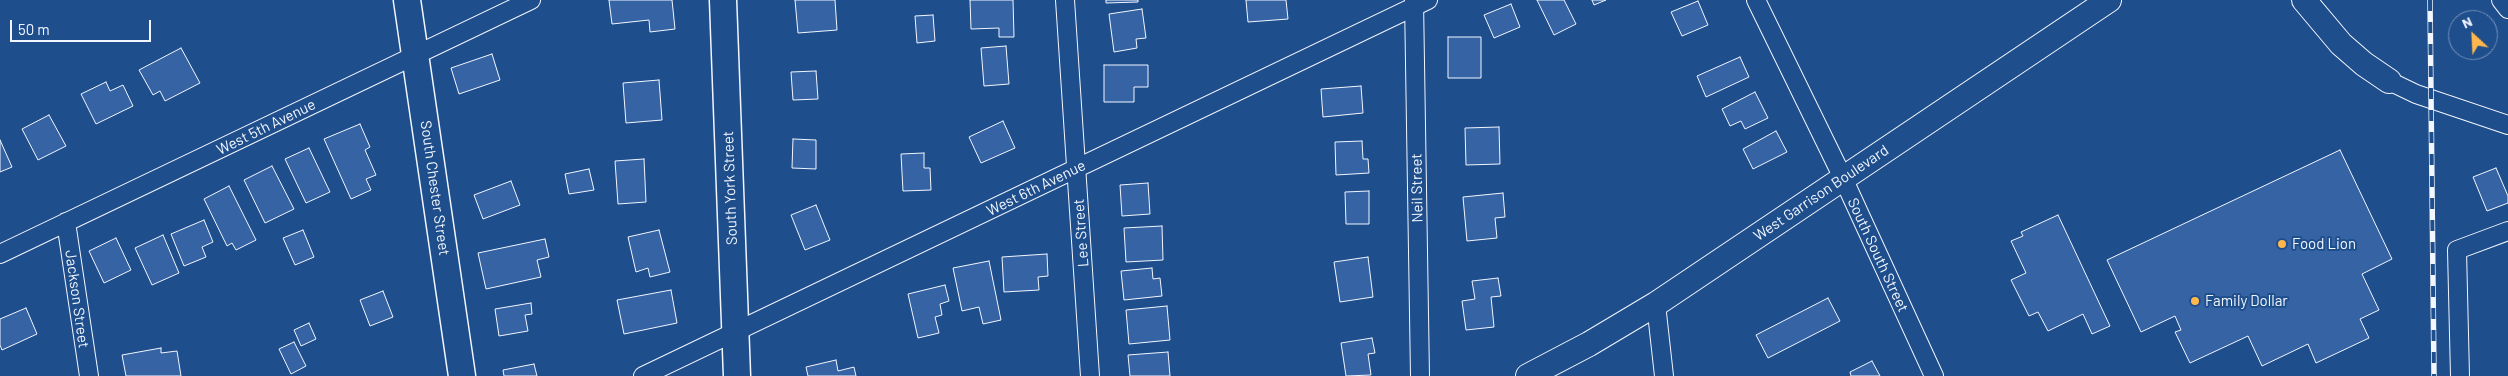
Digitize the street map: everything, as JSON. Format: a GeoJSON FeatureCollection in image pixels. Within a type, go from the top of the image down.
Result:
{"type":"FeatureCollection","features":[{"type":"Feature","properties":{"kind":"main road","name":"South Chester Street"},"geometry":{"type":"LineString","coordinates":[[407,0],[462,376]]}},
{"type":"Feature","properties":{"kind":"main road","name":"South York Street"},"geometry":{"type":"LineString","coordinates":[[723,0],[737,376]]}},
{"type":"Feature","properties":{"kind":"main road","name":"West Garrison Boulevard"},"geometry":{"type":"LineString","coordinates":[[1528,376],[1589,344],[1656,304],[2109,0]]}},
{"type":"Feature","properties":{"kind":"main road"},"geometry":{"type":"LineString","coordinates":[[2304,0],[2341,44],[2364,64],[2389,81]]}},
{"type":"Feature","properties":{"kind":"street","name":"West 5th Avenue"},"geometry":{"type":"LineString","coordinates":[[0,254],[532,0]]}},
{"type":"Feature","properties":{"kind":"street","name":"Lee Street"},"geometry":{"type":"LineString","coordinates":[[1065,0],[1090,376]]}},
{"type":"Feature","properties":{"kind":"street","name":"South South Street"},"geometry":{"type":"LineString","coordinates":[[1756,0],[1842,178],[1934,376]]}},
{"type":"Feature","properties":{"kind":"street"},"geometry":{"type":"LineString","coordinates":[[2501,0],[2508,9]]}},
{"type":"Feature","properties":{"kind":"street","name":"West 6th Avenue"},"geometry":{"type":"LineString","coordinates":[[643,376],[1418,2]]}},
{"type":"Feature","properties":{"kind":"street","name":"Neil Street"},"geometry":{"type":"LineString","coordinates":[[1418,2],[1420,376]]}},
{"type":"Feature","properties":{"kind":"street"},"geometry":{"type":"LineString","coordinates":[[2389,81],[2416,94],[2508,125]]}},
{"type":"Feature","properties":{"kind":"street","name":"Jackson Street"},"geometry":{"type":"LineString","coordinates":[[66,222],[88,376]]}},
{"type":"Feature","properties":{"kind":"street"},"geometry":{"type":"LineString","coordinates":[[2460,376],[2456,250],[2508,231]]}},
{"type":"Feature","properties":{"kind":"street"},"geometry":{"type":"LineString","coordinates":[[1656,304],[1664,376]]}},
{"type":"Feature","properties":{"kind":"building"},"geometry":{"type":"Polygon","coordinates":[[[609,0],[672,0],[675,29],[650,32],[649,20],[612,24],[609,0]]]}},
{"type":"Feature","properties":{"kind":"building"},"geometry":{"type":"Polygon","coordinates":[[[795,0],[835,0],[837,30],[798,33],[795,0]]]}},
{"type":"Feature","properties":{"kind":"building"},"geometry":{"type":"Polygon","coordinates":[[[970,0],[1013,0],[1014,37],[999,37],[999,28],[971,29],[970,0]]]}},
{"type":"Feature","properties":{"kind":"building"},"geometry":{"type":"Polygon","coordinates":[[[1106,0],[1138,0],[1138,2],[1106,3],[1106,0]]]}},
{"type":"Feature","properties":{"kind":"building"},"geometry":{"type":"Polygon","coordinates":[[[1246,0],[1286,0],[1288,19],[1248,22],[1246,0]]]}},
{"type":"Feature","properties":{"kind":"building"},"geometry":{"type":"Polygon","coordinates":[[[1537,0],[1564,0],[1576,24],[1554,35],[1537,0]]]}},
{"type":"Feature","properties":{"kind":"building"},"geometry":{"type":"Polygon","coordinates":[[[1592,0],[1606,0],[1594,5],[1592,0]]]}},
{"type":"Feature","properties":{"kind":"building"},"geometry":{"type":"Polygon","coordinates":[[[1698,1],[1708,25],[1682,36],[1671,12],[1698,1]]]}},
{"type":"Feature","properties":{"kind":"building"},"geometry":{"type":"Polygon","coordinates":[[[1511,4],[1520,27],[1494,38],[1484,15],[1511,4]]]}},
{"type":"Feature","properties":{"kind":"building"},"geometry":{"type":"Polygon","coordinates":[[[1142,9],[1146,38],[1136,39],[1137,48],[1114,52],[1109,14],[1142,9]]]}},
{"type":"Feature","properties":{"kind":"building"},"geometry":{"type":"Polygon","coordinates":[[[933,15],[935,41],[917,43],[915,16],[933,15]]]}},
{"type":"Feature","properties":{"kind":"building"},"geometry":{"type":"Polygon","coordinates":[[[1448,37],[1481,37],[1481,78],[1448,78],[1448,37]]]}},
{"type":"Feature","properties":{"kind":"building"},"geometry":{"type":"Polygon","coordinates":[[[1006,46],[1009,84],[984,86],[981,48],[1006,46]]]}},
{"type":"Feature","properties":{"kind":"building"},"geometry":{"type":"Polygon","coordinates":[[[181,48],[200,83],[165,101],[160,91],[153,95],[139,70],[181,48]]]}},
{"type":"Feature","properties":{"kind":"building"},"geometry":{"type":"Polygon","coordinates":[[[492,54],[500,80],[459,94],[451,68],[492,54]]]}},
{"type":"Feature","properties":{"kind":"building"},"geometry":{"type":"Polygon","coordinates":[[[1740,57],[1749,77],[1706,97],[1697,76],[1740,57]]]}},
{"type":"Feature","properties":{"kind":"building"},"geometry":{"type":"Polygon","coordinates":[[[1104,65],[1148,65],[1148,87],[1134,87],[1134,102],[1104,102],[1104,65]]]}},
{"type":"Feature","properties":{"kind":"building"},"geometry":{"type":"Polygon","coordinates":[[[816,71],[818,99],[793,100],[791,72],[816,71]]]}},
{"type":"Feature","properties":{"kind":"building"},"geometry":{"type":"Polygon","coordinates":[[[659,80],[662,120],[626,123],[623,83],[659,80]]]}},
{"type":"Feature","properties":{"kind":"building"},"geometry":{"type":"Polygon","coordinates":[[[106,82],[110,91],[123,85],[133,106],[96,124],[81,94],[106,82]]]}},
{"type":"Feature","properties":{"kind":"building"},"geometry":{"type":"Polygon","coordinates":[[[1361,86],[1363,113],[1323,117],[1321,89],[1361,86]]]}},
{"type":"Feature","properties":{"kind":"building"},"geometry":{"type":"Polygon","coordinates":[[[1755,92],[1768,118],[1745,129],[1741,121],[1730,126],[1722,109],[1755,92]]]}},
{"type":"Feature","properties":{"kind":"building"},"geometry":{"type":"Polygon","coordinates":[[[49,115],[66,146],[38,160],[22,129],[49,115]]]}},
{"type":"Feature","properties":{"kind":"building"},"geometry":{"type":"Polygon","coordinates":[[[1003,121],[1015,148],[981,163],[969,137],[1003,121]]]}},
{"type":"Feature","properties":{"kind":"building"},"geometry":{"type":"Polygon","coordinates":[[[360,124],[370,147],[365,150],[376,175],[366,179],[371,190],[351,199],[324,139],[360,124]]]}},
{"type":"Feature","properties":{"kind":"building"},"geometry":{"type":"Polygon","coordinates":[[[1499,127],[1500,164],[1466,165],[1465,128],[1499,127]]]}},
{"type":"Feature","properties":{"kind":"building"},"geometry":{"type":"Polygon","coordinates":[[[1776,131],[1787,152],[1753,169],[1743,149],[1776,131]]]}},
{"type":"Feature","properties":{"kind":"building"},"geometry":{"type":"Polygon","coordinates":[[[793,139],[816,140],[816,169],[792,168],[793,139]]]}},
{"type":"Feature","properties":{"kind":"building"},"geometry":{"type":"Polygon","coordinates":[[[0,140],[12,167],[0,172],[0,140]]]}},
{"type":"Feature","properties":{"kind":"building"},"geometry":{"type":"Polygon","coordinates":[[[1362,141],[1363,159],[1368,159],[1369,173],[1336,175],[1335,142],[1362,141]]]}},
{"type":"Feature","properties":{"kind":"building"},"geometry":{"type":"Polygon","coordinates":[[[309,148],[330,192],[306,203],[285,159],[309,148]]]}},
{"type":"Feature","properties":{"kind":"building"},"geometry":{"type":"Polygon","coordinates":[[[2340,150],[2392,259],[2362,274],[2379,310],[2360,319],[2369,338],[2316,363],[2308,344],[2262,366],[2248,336],[2190,363],[2175,332],[2181,330],[2175,316],[2141,332],[2107,260],[2340,150]]]}},
{"type":"Feature","properties":{"kind":"building"},"geometry":{"type":"Polygon","coordinates":[[[924,153],[924,168],[930,168],[931,190],[903,191],[901,154],[924,153]]]}},
{"type":"Feature","properties":{"kind":"building"},"geometry":{"type":"Polygon","coordinates":[[[644,159],[646,202],[618,204],[615,161],[644,159]]]}},
{"type":"Feature","properties":{"kind":"building"},"geometry":{"type":"Polygon","coordinates":[[[272,166],[294,209],[265,223],[244,180],[272,166]]]}},
{"type":"Feature","properties":{"kind":"building"},"geometry":{"type":"Polygon","coordinates":[[[2496,168],[2508,196],[2508,203],[2487,211],[2473,177],[2496,168]]]}},
{"type":"Feature","properties":{"kind":"building"},"geometry":{"type":"Polygon","coordinates":[[[589,169],[594,190],[569,194],[565,174],[589,169]]]}},
{"type":"Feature","properties":{"kind":"building"},"geometry":{"type":"Polygon","coordinates":[[[511,181],[520,205],[483,219],[474,195],[511,181]]]}},
{"type":"Feature","properties":{"kind":"building"},"geometry":{"type":"Polygon","coordinates":[[[1148,183],[1150,214],[1122,216],[1120,185],[1148,183]]]}},
{"type":"Feature","properties":{"kind":"building"},"geometry":{"type":"Polygon","coordinates":[[[229,186],[256,240],[236,250],[232,243],[227,246],[204,199],[229,186]]]}},
{"type":"Feature","properties":{"kind":"building"},"geometry":{"type":"Polygon","coordinates":[[[1369,191],[1369,224],[1346,224],[1345,192],[1369,191]]]}},
{"type":"Feature","properties":{"kind":"building"},"geometry":{"type":"Polygon","coordinates":[[[1503,193],[1505,217],[1495,218],[1497,238],[1467,241],[1463,197],[1503,193]]]}},
{"type":"Feature","properties":{"kind":"building"},"geometry":{"type":"Polygon","coordinates":[[[816,205],[830,240],[805,250],[791,215],[816,205]]]}},
{"type":"Feature","properties":{"kind":"building"},"geometry":{"type":"Polygon","coordinates":[[[2058,215],[2110,326],[2092,334],[2083,314],[2048,331],[2038,312],[2029,316],[2011,280],[2026,273],[2011,241],[2023,236],[2021,232],[2058,215]]]}},
{"type":"Feature","properties":{"kind":"building"},"geometry":{"type":"Polygon","coordinates":[[[204,220],[213,242],[202,247],[206,257],[184,266],[171,234],[204,220]]]}},
{"type":"Feature","properties":{"kind":"building"},"geometry":{"type":"Polygon","coordinates":[[[1162,226],[1163,260],[1126,262],[1124,228],[1162,226]]]}},
{"type":"Feature","properties":{"kind":"building"},"geometry":{"type":"Polygon","coordinates":[[[303,230],[314,257],[295,265],[283,238],[303,230]]]}},
{"type":"Feature","properties":{"kind":"building"},"geometry":{"type":"Polygon","coordinates":[[[659,230],[670,272],[650,277],[648,268],[636,272],[628,237],[659,230]]]}},
{"type":"Feature","properties":{"kind":"building"},"geometry":{"type":"Polygon","coordinates":[[[163,235],[179,273],[152,285],[135,248],[163,235]]]}},
{"type":"Feature","properties":{"kind":"building"},"geometry":{"type":"Polygon","coordinates":[[[116,238],[131,270],[104,283],[89,251],[116,238]]]}},
{"type":"Feature","properties":{"kind":"building"},"geometry":{"type":"Polygon","coordinates":[[[545,239],[549,257],[537,260],[541,277],[486,289],[478,253],[545,239]]]}},
{"type":"Feature","properties":{"kind":"building"},"geometry":{"type":"Polygon","coordinates":[[[1047,254],[1048,276],[1038,277],[1039,290],[1004,292],[1002,257],[1047,254]]]}},
{"type":"Feature","properties":{"kind":"building"},"geometry":{"type":"Polygon","coordinates":[[[1368,257],[1373,297],[1340,302],[1334,262],[1368,257]]]}},
{"type":"Feature","properties":{"kind":"building"},"geometry":{"type":"Polygon","coordinates":[[[989,261],[1001,320],[983,324],[979,307],[962,311],[953,268],[989,261]]]}},
{"type":"Feature","properties":{"kind":"building"},"geometry":{"type":"Polygon","coordinates":[[[1152,268],[1153,279],[1160,278],[1162,296],[1124,300],[1121,271],[1152,268]]]}},
{"type":"Feature","properties":{"kind":"building"},"geometry":{"type":"Polygon","coordinates":[[[1498,278],[1501,296],[1491,297],[1494,327],[1466,330],[1462,301],[1475,299],[1472,281],[1498,278]]]}},
{"type":"Feature","properties":{"kind":"building"},"geometry":{"type":"Polygon","coordinates":[[[945,285],[949,301],[940,304],[942,315],[935,317],[939,333],[918,338],[908,294],[945,285]]]}},
{"type":"Feature","properties":{"kind":"building"},"geometry":{"type":"Polygon","coordinates":[[[671,290],[677,323],[624,334],[617,300],[671,290]]]}},
{"type":"Feature","properties":{"kind":"building"},"geometry":{"type":"Polygon","coordinates":[[[383,291],[393,317],[370,326],[360,300],[383,291]]]}},
{"type":"Feature","properties":{"kind":"building"},"geometry":{"type":"Polygon","coordinates":[[[1828,298],[1840,321],[1768,358],[1756,335],[1828,298]]]}},
{"type":"Feature","properties":{"kind":"building"},"geometry":{"type":"Polygon","coordinates":[[[531,303],[532,314],[525,315],[528,331],[499,336],[495,309],[531,303]]]}},
{"type":"Feature","properties":{"kind":"building"},"geometry":{"type":"Polygon","coordinates":[[[1167,306],[1170,340],[1129,344],[1126,310],[1167,306]]]}},
{"type":"Feature","properties":{"kind":"building"},"geometry":{"type":"Polygon","coordinates":[[[26,308],[37,334],[2,350],[0,345],[0,319],[26,308]]]}},
{"type":"Feature","properties":{"kind":"building"},"geometry":{"type":"Polygon","coordinates":[[[309,323],[316,339],[301,346],[294,330],[309,323]]]}},
{"type":"Feature","properties":{"kind":"building"},"geometry":{"type":"Polygon","coordinates":[[[1372,338],[1375,353],[1368,354],[1371,375],[1346,376],[1341,343],[1372,338]]]}},
{"type":"Feature","properties":{"kind":"building"},"geometry":{"type":"Polygon","coordinates":[[[294,342],[306,366],[291,374],[279,349],[294,342]]]}},
{"type":"Feature","properties":{"kind":"building"},"geometry":{"type":"Polygon","coordinates":[[[161,348],[161,353],[177,351],[181,376],[126,376],[122,355],[161,348]]]}},
{"type":"Feature","properties":{"kind":"building"},"geometry":{"type":"Polygon","coordinates":[[[1168,352],[1170,376],[1130,376],[1128,355],[1168,352]]]}},
{"type":"Feature","properties":{"kind":"building"},"geometry":{"type":"Polygon","coordinates":[[[836,360],[838,371],[854,367],[856,376],[808,376],[806,367],[836,360]]]}},
{"type":"Feature","properties":{"kind":"building"},"geometry":{"type":"Polygon","coordinates":[[[1872,361],[1880,376],[1851,376],[1850,372],[1872,361]]]}},
{"type":"Feature","properties":{"kind":"building"},"geometry":{"type":"Polygon","coordinates":[[[534,364],[537,376],[504,376],[503,370],[534,364]]]}},
{"type":"Feature","properties":{"kind":"railway"},"geometry":{"type":"LineString","coordinates":[[2430,0],[2434,376]]}},
{"type":"Feature","properties":{"kind":"place","name":"Food Lion"},"geometry":{"type":"Point","coordinates":[2282,244]}},
{"type":"Feature","properties":{"kind":"place","name":"Family Dollar"},"geometry":{"type":"Point","coordinates":[2195,301]}}]}
